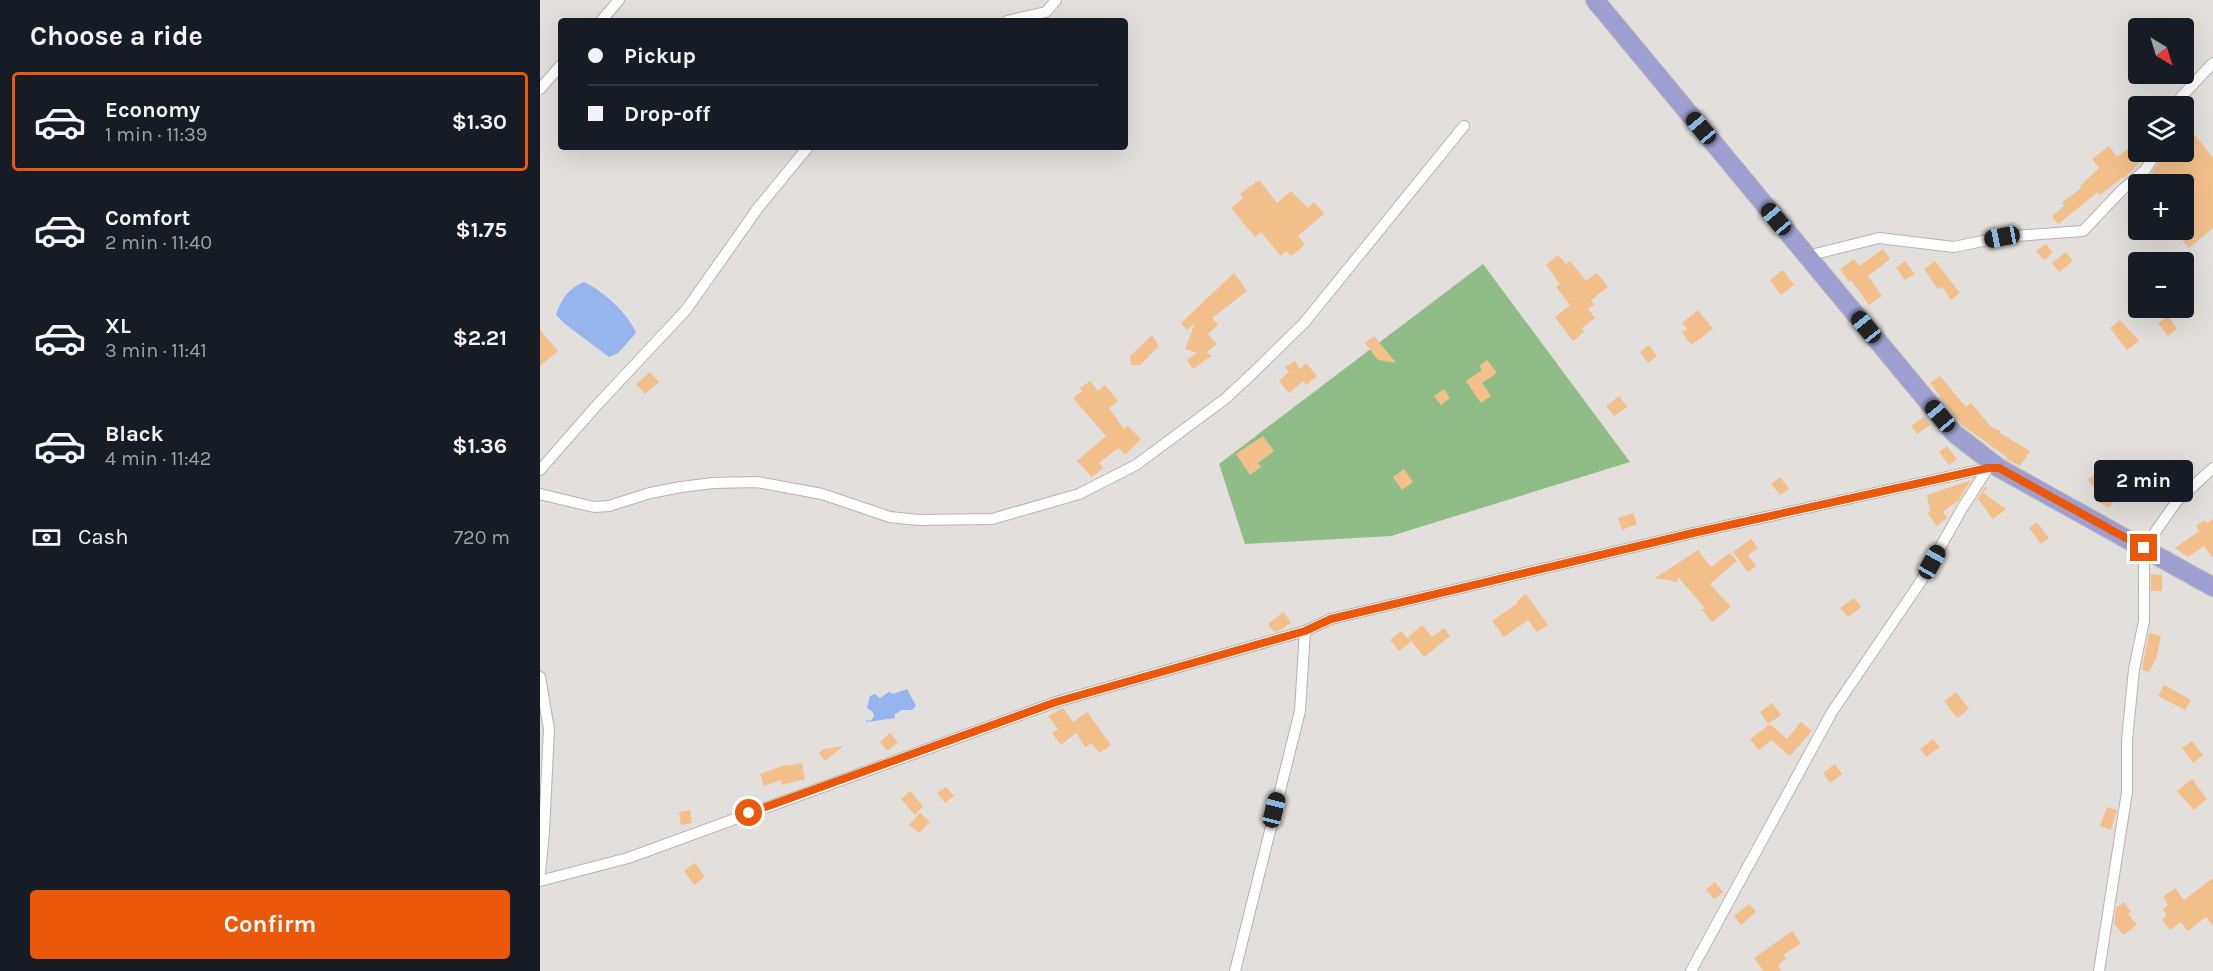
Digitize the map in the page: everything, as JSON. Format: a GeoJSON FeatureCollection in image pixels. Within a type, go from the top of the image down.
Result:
{"type":"FeatureCollection","features":[{"type":"Feature","properties":{"kind":"highway"},"geometry":{"type":"LineString","coordinates":[[1595,0],[1954,433],[1994,468],[2213,587]]}},
{"type":"Feature","properties":{"kind":"street"},"geometry":{"type":"LineString","coordinates":[[604,18],[619,0]]}},
{"type":"Feature","properties":{"kind":"street"},"geometry":{"type":"LineString","coordinates":[[1020,18],[1046,12],[1056,0]]}},
{"type":"Feature","properties":{"kind":"street"},"geometry":{"type":"LineString","coordinates":[[2182,96],[2213,63]]}},
{"type":"Feature","properties":{"kind":"street"},"geometry":{"type":"LineString","coordinates":[[540,89],[558,68]]}},
{"type":"Feature","properties":{"kind":"street"},"geometry":{"type":"LineString","coordinates":[[540,494],[594,507],[609,506],[650,493],[681,487],[713,483],[757,482],[822,494],[890,517],[918,520],[992,519],[1079,494],[1136,465],[1225,399],[1254,372],[1304,323],[1464,126]]}},
{"type":"Feature","properties":{"kind":"street"},"geometry":{"type":"LineString","coordinates":[[540,470],[686,310],[759,208],[806,150]]}},
{"type":"Feature","properties":{"kind":"street"},"geometry":{"type":"LineString","coordinates":[[1807,256],[1879,238],[1954,247],[2002,237],[2083,231],[2150,162]]}},
{"type":"Feature","properties":{"kind":"street"},"geometry":{"type":"LineString","coordinates":[[540,881],[628,858],[1056,702],[1305,631],[1331,619],[1693,533],[1994,468]]}},
{"type":"Feature","properties":{"kind":"street"},"geometry":{"type":"LineString","coordinates":[[1691,971],[1832,712],[1921,581],[1963,507],[1994,468]]}},
{"type":"Feature","properties":{"kind":"street"},"geometry":{"type":"LineString","coordinates":[[2099,971],[2127,792],[2127,740],[2133,680],[2144,621],[2144,548],[2177,501],[2213,468]]}},
{"type":"Feature","properties":{"kind":"street"},"geometry":{"type":"LineString","coordinates":[[1235,971],[1300,711],[1305,631]]}},
{"type":"Feature","properties":{"kind":"street"},"geometry":{"type":"LineString","coordinates":[[540,677],[549,729],[540,873]]}},
{"type":"Feature","properties":{"kind":"green space"},"geometry":{"type":"Polygon","coordinates":[[[1483,264],[1630,462],[1391,536],[1245,544],[1219,464],[1483,264]]]}},
{"type":"Feature","properties":{"kind":"water"},"geometry":{"type":"Polygon","coordinates":[[[584,282],[614,303],[636,333],[618,353],[609,357],[556,315],[566,295],[574,287],[584,282]]]}},
{"type":"Feature","properties":{"kind":"water"},"geometry":{"type":"Polygon","coordinates":[[[907,689],[916,706],[912,710],[902,710],[895,714],[895,718],[867,722],[866,720],[870,721],[874,717],[873,712],[867,708],[870,696],[875,694],[880,698],[889,692],[893,694],[907,689]]]}},
{"type":"Feature","properties":{"kind":"building"},"geometry":{"type":"Polygon","coordinates":[[[2194,134],[2213,158],[2213,228],[2189,248],[2182,240],[2194,240],[2194,174],[2151,174],[2159,162],[2194,162],[2194,134]]]}},
{"type":"Feature","properties":{"kind":"building"},"geometry":{"type":"Polygon","coordinates":[[[2109,146],[2117,157],[2128,149],[2128,162],[2140,162],[2124,178],[2100,195],[2098,192],[2058,224],[2052,216],[2064,206],[2062,203],[2081,188],[2080,186],[2099,168],[2092,159],[2109,146]]]}},
{"type":"Feature","properties":{"kind":"building"},"geometry":{"type":"Polygon","coordinates":[[[1259,180],[1277,203],[1291,191],[1308,208],[1314,202],[1324,214],[1298,236],[1305,245],[1291,256],[1286,251],[1281,256],[1261,232],[1255,237],[1231,208],[1243,198],[1240,194],[1259,180]]]}},
{"type":"Feature","properties":{"kind":"building"},"geometry":{"type":"Polygon","coordinates":[[[2046,244],[2053,253],[2044,260],[2036,251],[2046,244]]]}},
{"type":"Feature","properties":{"kind":"building"},"geometry":{"type":"Polygon","coordinates":[[[1883,249],[1890,259],[1868,276],[1882,296],[1869,305],[1840,269],[1854,259],[1859,266],[1883,249]]]}},
{"type":"Feature","properties":{"kind":"building"},"geometry":{"type":"Polygon","coordinates":[[[2066,252],[2073,261],[2059,272],[2052,263],[2066,252]]]}},
{"type":"Feature","properties":{"kind":"building"},"geometry":{"type":"Polygon","coordinates":[[[1558,255],[1566,264],[1570,261],[1586,281],[1597,273],[1608,287],[1591,300],[1594,305],[1588,309],[1595,318],[1582,328],[1584,332],[1573,341],[1555,317],[1570,305],[1556,287],[1560,284],[1546,265],[1558,255]]]}},
{"type":"Feature","properties":{"kind":"building"},"geometry":{"type":"Polygon","coordinates":[[[1905,261],[1915,274],[1905,280],[1896,268],[1905,261]]]}},
{"type":"Feature","properties":{"kind":"building"},"geometry":{"type":"Polygon","coordinates":[[[1935,261],[1960,293],[1951,300],[1942,287],[1938,289],[1924,269],[1935,261]]]}},
{"type":"Feature","properties":{"kind":"building"},"geometry":{"type":"Polygon","coordinates":[[[1783,270],[1794,285],[1781,295],[1770,280],[1783,270]]]}},
{"type":"Feature","properties":{"kind":"building"},"geometry":{"type":"Polygon","coordinates":[[[1234,273],[1247,291],[1212,318],[1218,325],[1208,334],[1217,344],[1207,352],[1211,356],[1193,369],[1187,360],[1197,353],[1185,349],[1195,323],[1187,330],[1181,323],[1234,273]]]}},
{"type":"Feature","properties":{"kind":"building"},"geometry":{"type":"Polygon","coordinates":[[[1698,310],[1713,329],[1691,345],[1682,332],[1687,329],[1682,323],[1698,310]]]}},
{"type":"Feature","properties":{"kind":"building"},"geometry":{"type":"Polygon","coordinates":[[[2169,318],[2177,329],[2168,336],[2158,323],[2169,318]]]}},
{"type":"Feature","properties":{"kind":"building"},"geometry":{"type":"Polygon","coordinates":[[[2120,320],[2139,341],[2127,350],[2110,328],[2120,320]]]}},
{"type":"Feature","properties":{"kind":"building"},"geometry":{"type":"Polygon","coordinates":[[[540,330],[558,351],[540,366],[540,330]]]}},
{"type":"Feature","properties":{"kind":"building"},"geometry":{"type":"Polygon","coordinates":[[[1152,335],[1159,346],[1140,365],[1131,365],[1130,356],[1152,335]]]}},
{"type":"Feature","properties":{"kind":"building"},"geometry":{"type":"Polygon","coordinates":[[[1374,336],[1396,363],[1378,360],[1365,343],[1374,336]]]}},
{"type":"Feature","properties":{"kind":"building"},"geometry":{"type":"Polygon","coordinates":[[[1649,345],[1657,356],[1648,363],[1640,352],[1649,345]]]}},
{"type":"Feature","properties":{"kind":"building"},"geometry":{"type":"Polygon","coordinates":[[[1487,360],[1497,373],[1482,383],[1491,396],[1481,403],[1466,381],[1482,370],[1479,366],[1487,360]]]}},
{"type":"Feature","properties":{"kind":"building"},"geometry":{"type":"Polygon","coordinates":[[[1295,361],[1300,369],[1306,363],[1317,376],[1306,385],[1303,381],[1289,393],[1279,381],[1289,372],[1285,367],[1295,361]]]}},
{"type":"Feature","properties":{"kind":"building"},"geometry":{"type":"Polygon","coordinates":[[[650,372],[659,382],[645,394],[636,384],[650,372]]]}},
{"type":"Feature","properties":{"kind":"building"},"geometry":{"type":"Polygon","coordinates":[[[1940,376],[1966,407],[1971,403],[1991,427],[2001,431],[2000,433],[2030,451],[2020,466],[2006,459],[2008,458],[1962,425],[1930,383],[1940,376]]]}},
{"type":"Feature","properties":{"kind":"building"},"geometry":{"type":"Polygon","coordinates":[[[1090,381],[1098,391],[1105,385],[1118,401],[1109,408],[1124,429],[1128,426],[1141,439],[1125,455],[1118,448],[1099,463],[1103,468],[1092,477],[1077,461],[1106,436],[1073,398],[1082,391],[1080,388],[1090,381]]]}},
{"type":"Feature","properties":{"kind":"building"},"geometry":{"type":"Polygon","coordinates":[[[1444,389],[1450,398],[1441,405],[1434,396],[1444,389]]]}},
{"type":"Feature","properties":{"kind":"building"},"geometry":{"type":"Polygon","coordinates":[[[1619,396],[1627,407],[1614,416],[1606,406],[1619,396]]]}},
{"type":"Feature","properties":{"kind":"building"},"geometry":{"type":"Polygon","coordinates":[[[1924,417],[1930,425],[1917,434],[1911,426],[1924,417]]]}},
{"type":"Feature","properties":{"kind":"building"},"geometry":{"type":"Polygon","coordinates":[[[1263,436],[1274,451],[1258,463],[1261,467],[1250,475],[1236,454],[1263,436]]]}},
{"type":"Feature","properties":{"kind":"building"},"geometry":{"type":"Polygon","coordinates":[[[1947,446],[1957,459],[1949,465],[1939,452],[1947,446]]]}},
{"type":"Feature","properties":{"kind":"building"},"geometry":{"type":"Polygon","coordinates":[[[1404,469],[1413,482],[1402,490],[1393,477],[1404,469]]]}},
{"type":"Feature","properties":{"kind":"building"},"geometry":{"type":"Polygon","coordinates":[[[2097,472],[2108,487],[2116,474],[2126,481],[2109,508],[2099,502],[2102,497],[2088,480],[2097,472]]]}},
{"type":"Feature","properties":{"kind":"building"},"geometry":{"type":"Polygon","coordinates":[[[1780,477],[1789,489],[1780,495],[1771,484],[1780,477]]]}},
{"type":"Feature","properties":{"kind":"building"},"geometry":{"type":"Polygon","coordinates":[[[1971,480],[1959,500],[1943,512],[1947,518],[1937,526],[1927,513],[1930,511],[1927,495],[1971,480]]]}},
{"type":"Feature","properties":{"kind":"building"},"geometry":{"type":"Polygon","coordinates":[[[1986,486],[1983,493],[2006,509],[1993,519],[1978,499],[1972,507],[1986,486]]]}},
{"type":"Feature","properties":{"kind":"building"},"geometry":{"type":"Polygon","coordinates":[[[1633,513],[1637,524],[1622,530],[1618,518],[1633,513]]]}},
{"type":"Feature","properties":{"kind":"building"},"geometry":{"type":"Polygon","coordinates":[[[2213,519],[2213,558],[2204,546],[2188,557],[2175,548],[2199,531],[2196,526],[2204,520],[2207,523],[2213,519]]]}},
{"type":"Feature","properties":{"kind":"building"},"geometry":{"type":"Polygon","coordinates":[[[2037,522],[2049,538],[2041,544],[2029,528],[2037,522]]]}},
{"type":"Feature","properties":{"kind":"building"},"geometry":{"type":"Polygon","coordinates":[[[1751,539],[1758,548],[1748,555],[1756,566],[1748,572],[1733,552],[1751,539]]]}},
{"type":"Feature","properties":{"kind":"building"},"geometry":{"type":"Polygon","coordinates":[[[1698,550],[1711,567],[1730,553],[1737,561],[1710,584],[1731,607],[1712,622],[1702,610],[1705,608],[1678,577],[1678,582],[1655,578],[1698,550]]]}},
{"type":"Feature","properties":{"kind":"building"},"geometry":{"type":"Polygon","coordinates":[[[2151,574],[2162,575],[2162,591],[2151,591],[2151,574]]]}},
{"type":"Feature","properties":{"kind":"building"},"geometry":{"type":"Polygon","coordinates":[[[1526,594],[1548,625],[1537,632],[1528,620],[1504,637],[1492,621],[1518,603],[1517,601],[1526,594]]]}},
{"type":"Feature","properties":{"kind":"building"},"geometry":{"type":"Polygon","coordinates":[[[1854,598],[1861,607],[1848,617],[1840,608],[1854,598]]]}},
{"type":"Feature","properties":{"kind":"building"},"geometry":{"type":"Polygon","coordinates":[[[1283,612],[1291,622],[1281,630],[1274,632],[1268,624],[1283,612]]]}},
{"type":"Feature","properties":{"kind":"building"},"geometry":{"type":"Polygon","coordinates":[[[1422,625],[1432,637],[1444,628],[1450,636],[1424,657],[1408,637],[1422,625]]]}},
{"type":"Feature","properties":{"kind":"building"},"geometry":{"type":"Polygon","coordinates":[[[1401,631],[1411,642],[1399,651],[1390,640],[1401,631]]]}},
{"type":"Feature","properties":{"kind":"building"},"geometry":{"type":"Polygon","coordinates":[[[2149,633],[2161,636],[2156,659],[2149,672],[2142,670],[2149,633]]]}},
{"type":"Feature","properties":{"kind":"building"},"geometry":{"type":"Polygon","coordinates":[[[2164,685],[2191,700],[2185,710],[2158,696],[2164,685]]]}},
{"type":"Feature","properties":{"kind":"building"},"geometry":{"type":"Polygon","coordinates":[[[1956,692],[1969,709],[1957,718],[1944,701],[1956,692]]]}},
{"type":"Feature","properties":{"kind":"building"},"geometry":{"type":"Polygon","coordinates":[[[1772,703],[1781,715],[1768,724],[1760,712],[1772,703]]]}},
{"type":"Feature","properties":{"kind":"building"},"geometry":{"type":"Polygon","coordinates":[[[1063,708],[1073,722],[1087,712],[1111,745],[1099,753],[1092,743],[1085,747],[1076,733],[1061,745],[1052,733],[1058,729],[1048,716],[1063,708]]]}},
{"type":"Feature","properties":{"kind":"building"},"geometry":{"type":"Polygon","coordinates":[[[1801,722],[1812,731],[1790,756],[1771,740],[1759,750],[1750,739],[1770,724],[1787,739],[1801,722]]]}},
{"type":"Feature","properties":{"kind":"building"},"geometry":{"type":"Polygon","coordinates":[[[890,733],[898,742],[888,751],[880,742],[890,733]]]}},
{"type":"Feature","properties":{"kind":"building"},"geometry":{"type":"Polygon","coordinates":[[[1933,739],[1940,747],[1926,757],[1920,749],[1933,739]]]}},
{"type":"Feature","properties":{"kind":"building"},"geometry":{"type":"Polygon","coordinates":[[[2192,741],[2203,755],[2193,763],[2182,748],[2192,741]]]}},
{"type":"Feature","properties":{"kind":"building"},"geometry":{"type":"Polygon","coordinates":[[[843,746],[825,761],[819,753],[824,749],[843,746]]]}},
{"type":"Feature","properties":{"kind":"building"},"geometry":{"type":"Polygon","coordinates":[[[802,763],[805,779],[782,785],[781,780],[764,786],[760,774],[788,764],[788,766],[802,763]]]}},
{"type":"Feature","properties":{"kind":"building"},"geometry":{"type":"Polygon","coordinates":[[[1835,764],[1842,774],[1830,783],[1823,773],[1835,764]]]}},
{"type":"Feature","properties":{"kind":"building"},"geometry":{"type":"Polygon","coordinates":[[[2192,779],[2207,799],[2194,810],[2177,791],[2192,779]]]}},
{"type":"Feature","properties":{"kind":"building"},"geometry":{"type":"Polygon","coordinates":[[[946,787],[954,796],[945,803],[937,793],[946,787]]]}},
{"type":"Feature","properties":{"kind":"building"},"geometry":{"type":"Polygon","coordinates":[[[910,791],[923,806],[915,815],[901,799],[910,791]]]}},
{"type":"Feature","properties":{"kind":"building"},"geometry":{"type":"Polygon","coordinates":[[[2107,807],[2117,810],[2111,830],[2100,826],[2107,807]]]}},
{"type":"Feature","properties":{"kind":"building"},"geometry":{"type":"Polygon","coordinates":[[[690,810],[692,823],[681,825],[679,812],[690,810]]]}},
{"type":"Feature","properties":{"kind":"building"},"geometry":{"type":"Polygon","coordinates":[[[920,813],[930,822],[919,833],[909,825],[920,813]]]}},
{"type":"Feature","properties":{"kind":"building"},"geometry":{"type":"Polygon","coordinates":[[[695,863],[705,877],[694,885],[684,871],[695,863]]]}},
{"type":"Feature","properties":{"kind":"building"},"geometry":{"type":"Polygon","coordinates":[[[2213,878],[2213,926],[2206,917],[2188,931],[2181,922],[2170,930],[2162,920],[2167,915],[2163,909],[2168,905],[2163,897],[2175,888],[2184,900],[2213,878]]]}},
{"type":"Feature","properties":{"kind":"building"},"geometry":{"type":"Polygon","coordinates":[[[1715,882],[1723,892],[1714,899],[1706,890],[1715,882]]]}},
{"type":"Feature","properties":{"kind":"building"},"geometry":{"type":"Polygon","coordinates":[[[2124,902],[2131,912],[2128,914],[2137,925],[2123,935],[2114,923],[2116,908],[2124,902]]]}},
{"type":"Feature","properties":{"kind":"building"},"geometry":{"type":"Polygon","coordinates":[[[1749,904],[1756,912],[1741,925],[1734,916],[1749,904]]]}},
{"type":"Feature","properties":{"kind":"building"},"geometry":{"type":"Polygon","coordinates":[[[1792,931],[1801,943],[1783,955],[1786,958],[1778,966],[1782,971],[1764,971],[1754,958],[1792,931]]]}},
{"type":"Feature","properties":{"kind":"route"},"geometry":{"type":"LineString","coordinates":[[749,813],[1056,702],[1305,631],[1331,619],[1693,533],[1988,468],[1999,468],[2144,548]]}}]}
